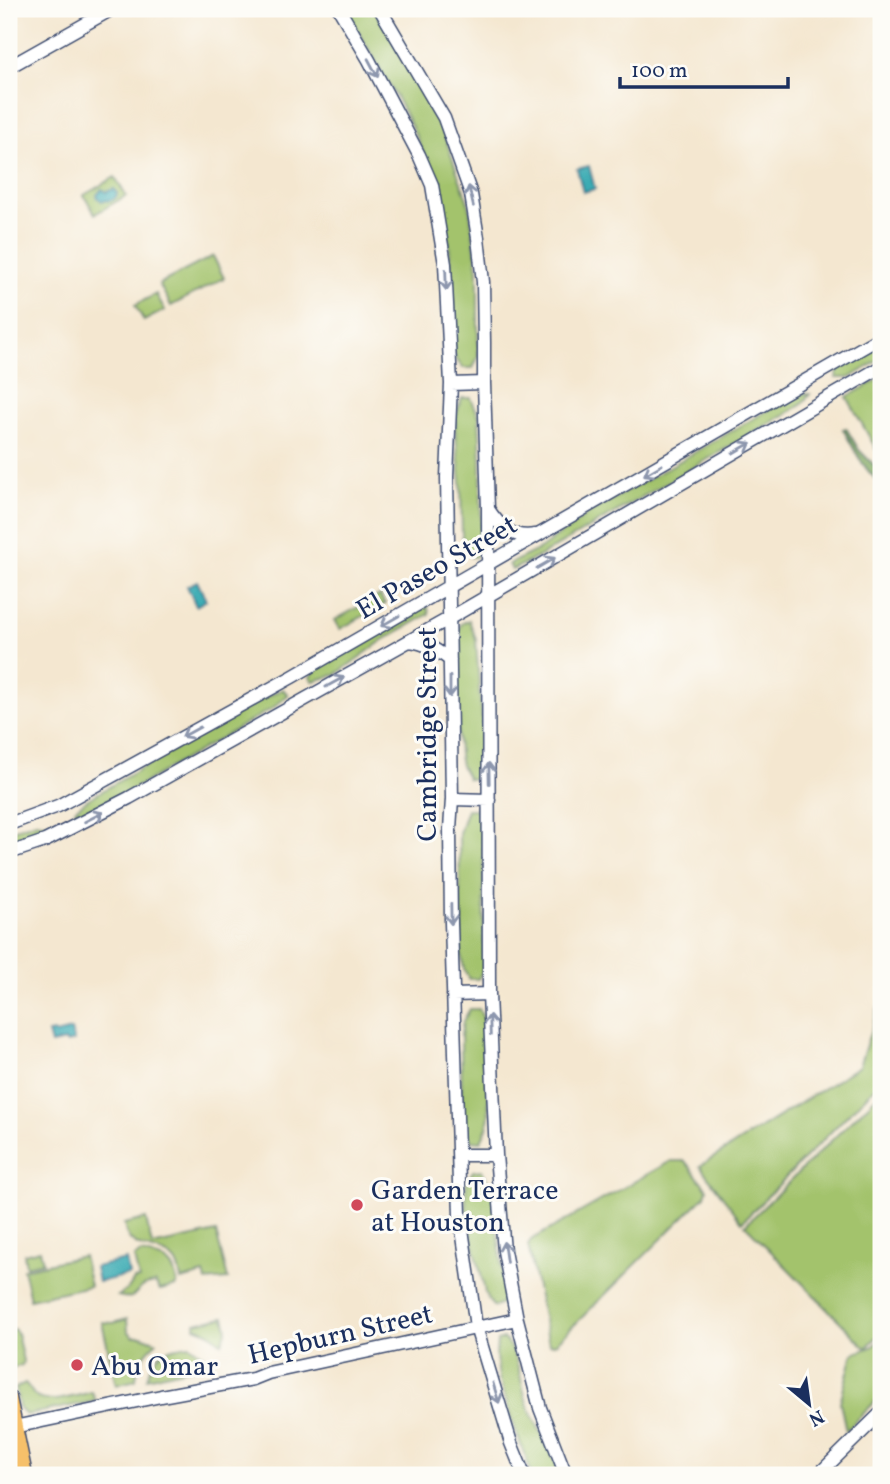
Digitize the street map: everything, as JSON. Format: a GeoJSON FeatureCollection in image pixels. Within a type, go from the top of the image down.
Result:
{"type":"FeatureCollection","features":[{"type":"Feature","properties":{"kind":"main road"},"geometry":{"type":"LineString","coordinates":[[9,1398],[12,1427],[25,1475]]}},
{"type":"Feature","properties":{"kind":"street"},"geometry":{"type":"LineString","coordinates":[[9,67],[112,9]]}},
{"type":"Feature","properties":{"kind":"street","name":"Cambridge Street"},"geometry":{"type":"LineString","coordinates":[[339,9],[382,84],[432,185],[445,264],[451,384],[447,477],[452,799],[450,829],[460,1215],[476,1327],[511,1443],[524,1475]]}},
{"type":"Feature","properties":{"kind":"street"},"geometry":{"type":"LineString","coordinates":[[380,9],[444,118],[471,194],[483,282],[488,509],[489,994],[496,1155],[504,1251],[517,1319],[540,1408],[566,1475]]}},
{"type":"Feature","properties":{"kind":"street","name":"El Paseo Street"},"geometry":{"type":"LineString","coordinates":[[9,824],[58,806],[292,677],[881,337]]}},
{"type":"Feature","properties":{"kind":"street","name":"El Paseo Street"},"geometry":{"type":"LineString","coordinates":[[9,853],[44,841],[129,798],[487,597],[881,367]]}},
{"type":"Feature","properties":{"kind":"street"},"geometry":{"type":"LineString","coordinates":[[820,373],[828,397]]}},
{"type":"Feature","properties":{"kind":"street"},"geometry":{"type":"LineString","coordinates":[[451,384],[484,383]]}},
{"type":"Feature","properties":{"kind":"street"},"geometry":{"type":"LineString","coordinates":[[488,509],[503,529],[511,534],[528,536],[545,532]]}},
{"type":"Feature","properties":{"kind":"street"},"geometry":{"type":"LineString","coordinates":[[409,641],[430,646],[450,660]]}},
{"type":"Feature","properties":{"kind":"street"},"geometry":{"type":"LineString","coordinates":[[292,677],[305,699]]}},
{"type":"Feature","properties":{"kind":"street"},"geometry":{"type":"LineString","coordinates":[[452,799],[489,800]]}},
{"type":"Feature","properties":{"kind":"street"},"geometry":{"type":"LineString","coordinates":[[58,806],[71,828]]}},
{"type":"Feature","properties":{"kind":"street"},"geometry":{"type":"LineString","coordinates":[[453,995],[489,994]]}},
{"type":"Feature","properties":{"kind":"street"},"geometry":{"type":"LineString","coordinates":[[459,1155],[496,1155]]}},
{"type":"Feature","properties":{"kind":"street","name":"Hepburn Street"},"geometry":{"type":"LineString","coordinates":[[12,1427],[253,1379],[268,1373],[517,1319]]}},
{"type":"Feature","properties":{"kind":"street"},"geometry":{"type":"LineString","coordinates":[[818,1475],[881,1413]]}},
{"type":"Feature","properties":{"kind":"green space"},"geometry":{"type":"Polygon","coordinates":[[[345,9],[375,9],[439,121],[469,205],[478,270],[478,357],[473,368],[463,368],[455,358],[449,241],[440,199],[430,170],[406,115],[345,9]]]}},
{"type":"Feature","properties":{"kind":"green space"},"geometry":{"type":"Polygon","coordinates":[[[115,177],[126,196],[95,214],[84,195],[115,177]]]}},
{"type":"Feature","properties":{"kind":"green space"},"geometry":{"type":"Polygon","coordinates":[[[213,256],[224,278],[171,306],[159,284],[213,256]]]}},
{"type":"Feature","properties":{"kind":"green space"},"geometry":{"type":"Polygon","coordinates":[[[156,294],[165,310],[144,321],[135,305],[156,294]]]}},
{"type":"Feature","properties":{"kind":"green space"},"geometry":{"type":"Polygon","coordinates":[[[881,345],[881,359],[849,378],[836,378],[839,369],[881,345]]]}},
{"type":"Feature","properties":{"kind":"green space"},"geometry":{"type":"Polygon","coordinates":[[[881,378],[881,458],[847,397],[881,378]]]}},
{"type":"Feature","properties":{"kind":"green space"},"geometry":{"type":"Polygon","coordinates":[[[798,393],[810,394],[801,405],[786,414],[512,570],[509,564],[540,549],[589,513],[798,393]]]}},
{"type":"Feature","properties":{"kind":"green space"},"geometry":{"type":"Polygon","coordinates":[[[462,398],[471,398],[479,416],[481,529],[476,557],[470,557],[462,536],[461,482],[455,429],[456,415],[462,398]]]}},
{"type":"Feature","properties":{"kind":"green space"},"geometry":{"type":"Polygon","coordinates":[[[846,428],[859,450],[881,472],[881,484],[859,458],[843,429],[846,428]]]}},
{"type":"Feature","properties":{"kind":"green space"},"geometry":{"type":"Polygon","coordinates":[[[380,595],[385,604],[340,629],[335,620],[380,595]]]}},
{"type":"Feature","properties":{"kind":"green space"},"geometry":{"type":"Polygon","coordinates":[[[428,607],[429,614],[382,641],[335,675],[313,681],[310,677],[316,669],[420,608],[428,607]]]}},
{"type":"Feature","properties":{"kind":"green space"},"geometry":{"type":"Polygon","coordinates":[[[469,620],[476,639],[484,734],[484,761],[477,779],[468,779],[461,766],[457,717],[458,635],[461,624],[469,620]]]}},
{"type":"Feature","properties":{"kind":"green space"},"geometry":{"type":"Polygon","coordinates":[[[283,689],[288,695],[273,708],[93,812],[77,814],[75,809],[88,799],[283,689]]]}},
{"type":"Feature","properties":{"kind":"green space"},"geometry":{"type":"Polygon","coordinates":[[[467,809],[477,809],[483,820],[484,969],[478,979],[469,979],[461,954],[459,833],[467,809]]]}},
{"type":"Feature","properties":{"kind":"green space"},"geometry":{"type":"Polygon","coordinates":[[[36,822],[49,827],[40,835],[9,845],[9,831],[36,822]]]}},
{"type":"Feature","properties":{"kind":"green space"},"geometry":{"type":"Polygon","coordinates":[[[881,1000],[881,1081],[742,1222],[700,1166],[859,1066],[881,1000]]]}},
{"type":"Feature","properties":{"kind":"green space"},"geometry":{"type":"Polygon","coordinates":[[[470,1009],[479,1009],[485,1022],[489,1116],[481,1141],[471,1140],[462,1119],[461,1036],[463,1021],[470,1009]]]}},
{"type":"Feature","properties":{"kind":"green space"},"geometry":{"type":"Polygon","coordinates":[[[881,1092],[881,1333],[866,1348],[745,1225],[881,1092]]]}},
{"type":"Feature","properties":{"kind":"green space"},"geometry":{"type":"Polygon","coordinates":[[[671,1161],[685,1161],[707,1189],[705,1196],[555,1344],[549,1344],[528,1245],[531,1240],[671,1161]]]}},
{"type":"Feature","properties":{"kind":"green space"},"geometry":{"type":"Polygon","coordinates":[[[482,1170],[492,1189],[505,1289],[502,1304],[494,1307],[485,1293],[465,1198],[467,1182],[473,1171],[482,1170]]]}},
{"type":"Feature","properties":{"kind":"green space"},"geometry":{"type":"Polygon","coordinates":[[[146,1219],[152,1246],[216,1232],[228,1279],[206,1281],[204,1274],[181,1280],[177,1265],[171,1258],[137,1245],[127,1235],[124,1224],[146,1219]]]}},
{"type":"Feature","properties":{"kind":"green space"},"geometry":{"type":"Polygon","coordinates":[[[40,1250],[43,1262],[26,1266],[24,1254],[40,1250]]]}},
{"type":"Feature","properties":{"kind":"green space"},"geometry":{"type":"Polygon","coordinates":[[[141,1253],[167,1262],[174,1271],[177,1286],[160,1290],[155,1283],[144,1286],[132,1297],[118,1296],[129,1288],[134,1280],[139,1279],[134,1258],[141,1253]]]}},
{"type":"Feature","properties":{"kind":"green space"},"geometry":{"type":"Polygon","coordinates":[[[83,1256],[90,1286],[30,1299],[23,1269],[83,1256]]]}},
{"type":"Feature","properties":{"kind":"green space"},"geometry":{"type":"Polygon","coordinates":[[[224,1317],[227,1329],[222,1343],[210,1333],[195,1327],[195,1323],[224,1317]]]}},
{"type":"Feature","properties":{"kind":"green space"},"geometry":{"type":"Polygon","coordinates":[[[127,1319],[128,1331],[133,1336],[142,1336],[157,1342],[142,1359],[136,1380],[116,1385],[102,1322],[113,1323],[127,1319]]]}},
{"type":"Feature","properties":{"kind":"green space"},"geometry":{"type":"Polygon","coordinates":[[[14,1329],[23,1361],[22,1365],[14,1368],[9,1364],[9,1331],[14,1329]]]}},
{"type":"Feature","properties":{"kind":"green space"},"geometry":{"type":"Polygon","coordinates":[[[504,1339],[513,1354],[528,1406],[554,1457],[559,1475],[532,1475],[499,1378],[497,1341],[504,1339]]]}},
{"type":"Feature","properties":{"kind":"green space"},"geometry":{"type":"Polygon","coordinates":[[[881,1339],[881,1396],[846,1431],[840,1402],[853,1354],[874,1346],[881,1339]]]}},
{"type":"Feature","properties":{"kind":"green space"},"geometry":{"type":"Polygon","coordinates":[[[190,1345],[214,1363],[147,1378],[157,1356],[162,1352],[190,1345]]]}},
{"type":"Feature","properties":{"kind":"green space"},"geometry":{"type":"Polygon","coordinates":[[[25,1383],[40,1399],[63,1399],[92,1392],[96,1401],[26,1415],[19,1408],[16,1388],[25,1383]]]}},
{"type":"Feature","properties":{"kind":"water"},"geometry":{"type":"Polygon","coordinates":[[[589,166],[595,189],[583,192],[577,169],[589,166]]]}},
{"type":"Feature","properties":{"kind":"water"},"geometry":{"type":"Polygon","coordinates":[[[102,189],[106,192],[114,189],[117,192],[116,197],[102,201],[97,195],[102,189]]]}},
{"type":"Feature","properties":{"kind":"water"},"geometry":{"type":"Polygon","coordinates":[[[197,581],[206,600],[196,606],[187,586],[197,581]]]}},
{"type":"Feature","properties":{"kind":"water"},"geometry":{"type":"Polygon","coordinates":[[[71,1030],[74,1041],[51,1044],[48,1033],[71,1030]]]}},
{"type":"Feature","properties":{"kind":"water"},"geometry":{"type":"Polygon","coordinates":[[[126,1260],[129,1275],[98,1282],[95,1267],[126,1260]]]}},
{"type":"Feature","properties":{"kind":"place","name":"Garden Terrace at Houston"},"geometry":{"type":"Point","coordinates":[357,1205]}},
{"type":"Feature","properties":{"kind":"place","name":"Abu Omar"},"geometry":{"type":"Point","coordinates":[77,1365]}}]}
